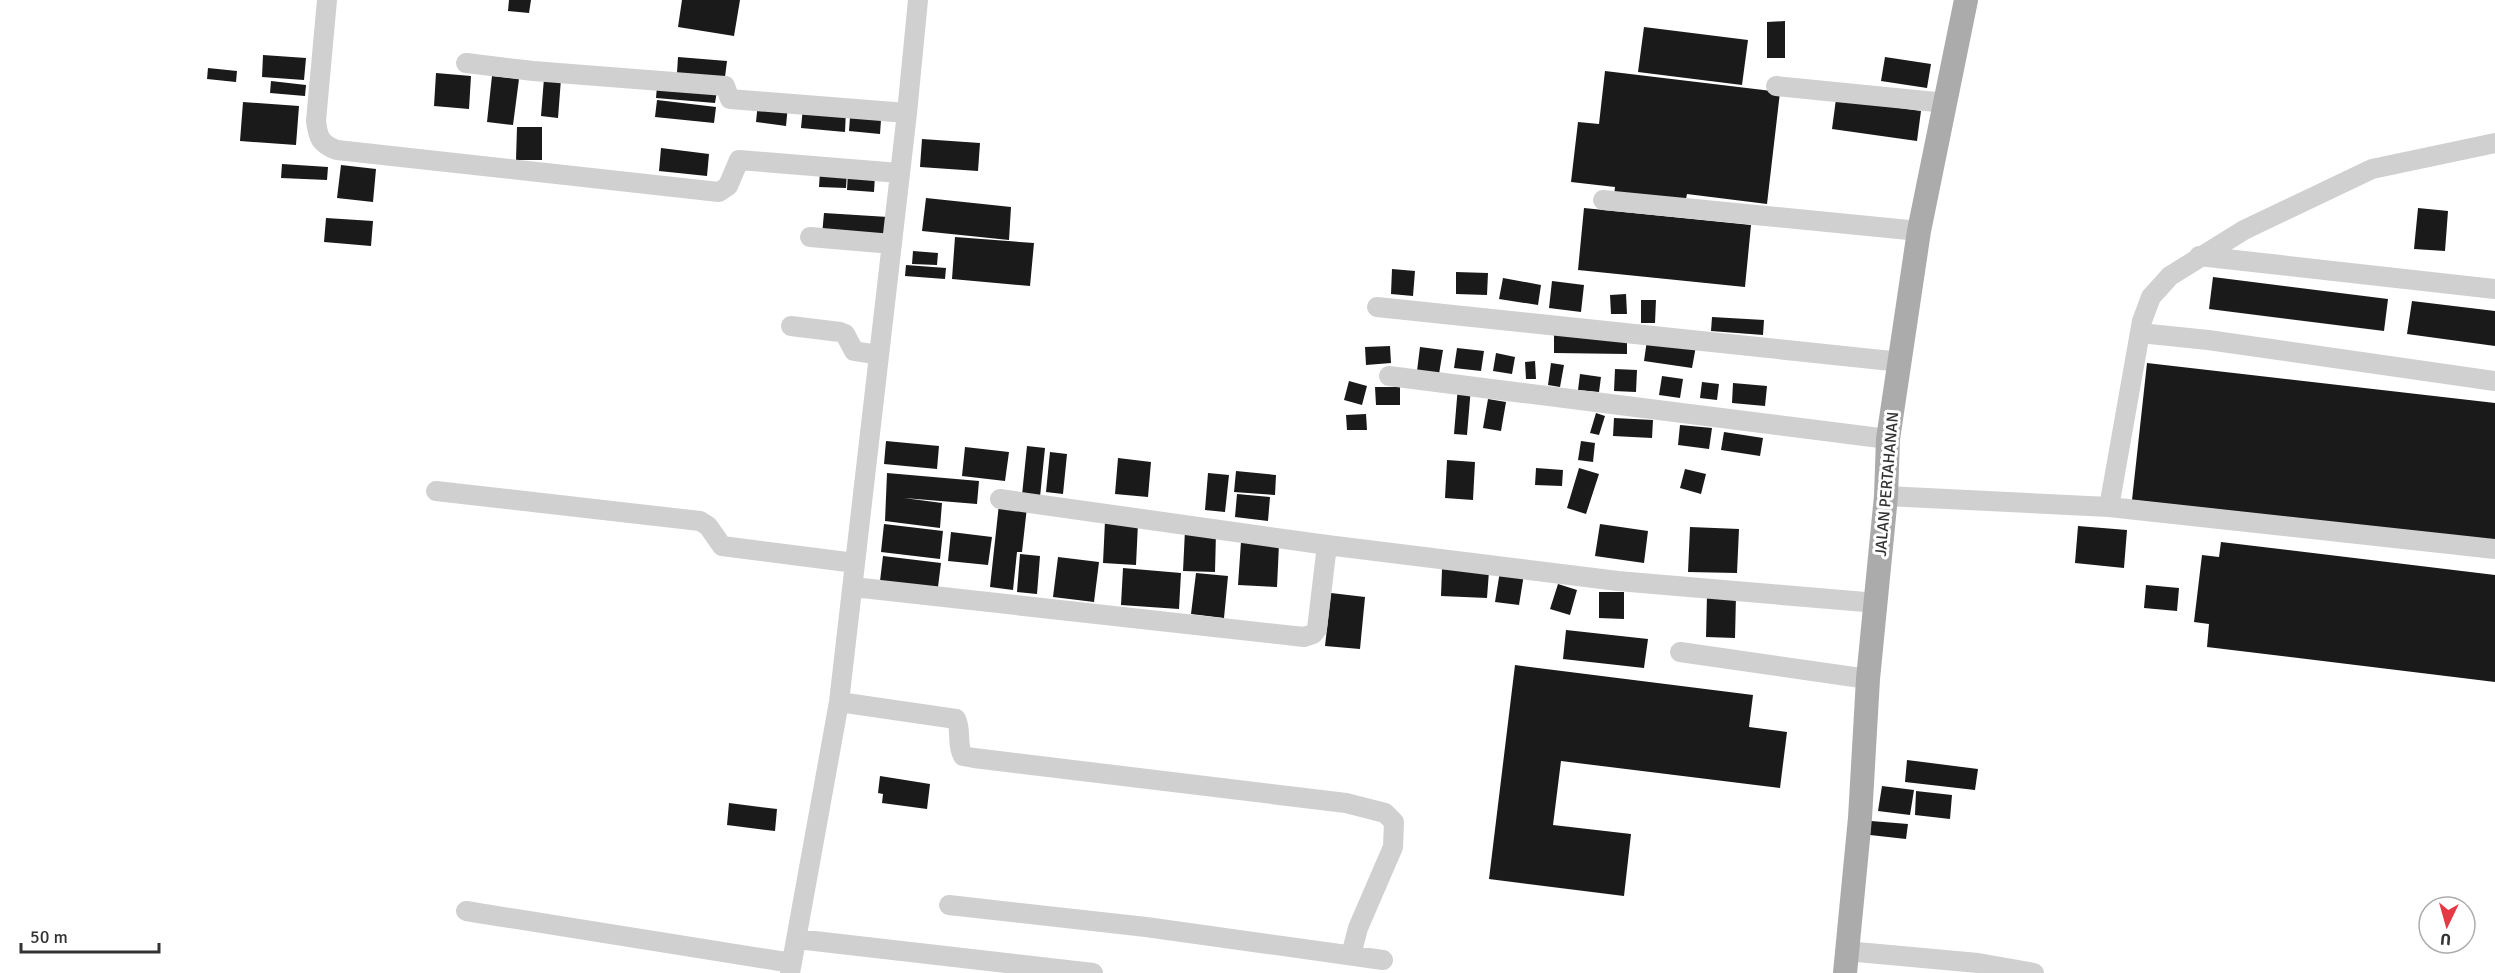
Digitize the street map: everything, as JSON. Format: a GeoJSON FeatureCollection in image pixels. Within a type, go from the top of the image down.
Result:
{"type":"FeatureCollection","features":[{"type":"Feature","properties":{"kind":"main road","name":"JALAN PERTAHANAN"},"geometry":{"type":"LineString","coordinates":[[1845,962],[1859,829],[1868,679],[1886,496],[1888,439],[1919,231],[1966,0]]}},
{"type":"Feature","properties":{"kind":"street"},"geometry":{"type":"LineString","coordinates":[[327,0],[316,121],[318,137],[326,146],[337,150],[719,192],[728,186],[739,160],[899,173]]}},
{"type":"Feature","properties":{"kind":"street"},"geometry":{"type":"LineString","coordinates":[[466,911],[791,968],[839,702],[918,0]]}},
{"type":"Feature","properties":{"kind":"street"},"geometry":{"type":"LineString","coordinates":[[466,63],[533,71],[725,86],[730,99],[907,113]]}},
{"type":"Feature","properties":{"kind":"street"},"geometry":{"type":"LineString","coordinates":[[1776,86],[1946,103]]}},
{"type":"Feature","properties":{"kind":"street"},"geometry":{"type":"LineString","coordinates":[[2109,507],[2140,333],[2146,308],[2158,287],[2199,256],[2244,230],[2372,169],[2495,143]]}},
{"type":"Feature","properties":{"kind":"street"},"geometry":{"type":"LineString","coordinates":[[1603,200],[1919,231]]}},
{"type":"Feature","properties":{"kind":"street"},"geometry":{"type":"LineString","coordinates":[[810,237],[892,244]]}},
{"type":"Feature","properties":{"kind":"street"},"geometry":{"type":"LineString","coordinates":[[2199,256],[2495,289]]}},
{"type":"Feature","properties":{"kind":"street"},"geometry":{"type":"LineString","coordinates":[[1377,307],[1901,362]]}},
{"type":"Feature","properties":{"kind":"street"},"geometry":{"type":"LineString","coordinates":[[791,326],[840,332],[845,334],[854,351],[879,355]]}},
{"type":"Feature","properties":{"kind":"street"},"geometry":{"type":"LineString","coordinates":[[2140,333],[2208,340],[2495,381]]}},
{"type":"Feature","properties":{"kind":"street"},"geometry":{"type":"LineString","coordinates":[[1389,375],[1888,439]]}},
{"type":"Feature","properties":{"kind":"street"},"geometry":{"type":"LineString","coordinates":[[435,491],[700,521],[708,526],[722,546],[855,563]]}},
{"type":"Feature","properties":{"kind":"street"},"geometry":{"type":"LineString","coordinates":[[1886,496],[2109,507],[2495,549]]}},
{"type":"Feature","properties":{"kind":"street"},"geometry":{"type":"LineString","coordinates":[[1000,499],[1327,545],[1618,580],[1876,603]]}},
{"type":"Feature","properties":{"kind":"street"},"geometry":{"type":"LineString","coordinates":[[853,587],[1304,637],[1313,634],[1317,629],[1327,545]]}},
{"type":"Feature","properties":{"kind":"street"},"geometry":{"type":"LineString","coordinates":[[1680,651],[1868,679]]}},
{"type":"Feature","properties":{"kind":"street"},"geometry":{"type":"LineString","coordinates":[[839,702],[956,719],[959,723],[959,748],[963,756],[1346,803],[1385,813],[1394,822],[1393,847],[1358,928],[1351,955]]}},
{"type":"Feature","properties":{"kind":"street"},"geometry":{"type":"LineString","coordinates":[[948,905],[1146,927],[1383,960]]}},
{"type":"Feature","properties":{"kind":"street"},"geometry":{"type":"LineString","coordinates":[[796,939],[1093,973]]}},
{"type":"Feature","properties":{"kind":"street"},"geometry":{"type":"LineString","coordinates":[[1845,962],[1978,963],[2034,973]]}},
{"type":"Feature","properties":{"kind":"building"},"geometry":{"type":"Polygon","coordinates":[[[509,0],[531,0],[529,13],[508,11],[509,0]]]}},
{"type":"Feature","properties":{"kind":"building"},"geometry":{"type":"Polygon","coordinates":[[[682,0],[740,0],[734,36],[678,27],[682,0]]]}},
{"type":"Feature","properties":{"kind":"building"},"geometry":{"type":"Polygon","coordinates":[[[1785,21],[1785,58],[1767,58],[1767,22],[1785,21]]]}},
{"type":"Feature","properties":{"kind":"building"},"geometry":{"type":"Polygon","coordinates":[[[1644,27],[1748,40],[1742,85],[1638,72],[1644,27]]]}},
{"type":"Feature","properties":{"kind":"building"},"geometry":{"type":"Polygon","coordinates":[[[263,55],[306,58],[304,80],[262,77],[263,55]]]}},
{"type":"Feature","properties":{"kind":"building"},"geometry":{"type":"Polygon","coordinates":[[[678,57],[727,61],[725,77],[677,73],[678,57]]]}},
{"type":"Feature","properties":{"kind":"building"},"geometry":{"type":"Polygon","coordinates":[[[1885,57],[1931,64],[1927,88],[1881,81],[1885,57]]]}},
{"type":"Feature","properties":{"kind":"building"},"geometry":{"type":"Polygon","coordinates":[[[208,68],[237,71],[236,82],[207,79],[208,68]]]}},
{"type":"Feature","properties":{"kind":"building"},"geometry":{"type":"Polygon","coordinates":[[[1605,71],[1780,92],[1767,204],[1687,194],[1685,204],[1614,196],[1615,187],[1571,182],[1578,122],[1599,124],[1605,71]]]}},
{"type":"Feature","properties":{"kind":"building"},"geometry":{"type":"Polygon","coordinates":[[[436,73],[471,76],[469,109],[434,106],[436,73]]]}},
{"type":"Feature","properties":{"kind":"building"},"geometry":{"type":"Polygon","coordinates":[[[492,76],[519,79],[513,125],[487,122],[492,76]]]}},
{"type":"Feature","properties":{"kind":"building"},"geometry":{"type":"Polygon","coordinates":[[[544,78],[561,79],[558,118],[541,116],[544,78]]]}},
{"type":"Feature","properties":{"kind":"building"},"geometry":{"type":"Polygon","coordinates":[[[271,81],[306,85],[305,96],[270,93],[271,81]]]}},
{"type":"Feature","properties":{"kind":"building"},"geometry":{"type":"Polygon","coordinates":[[[657,86],[717,91],[715,103],[656,98],[657,86]]]}},
{"type":"Feature","properties":{"kind":"building"},"geometry":{"type":"Polygon","coordinates":[[[1836,99],[1921,111],[1917,141],[1832,129],[1836,99]]]}},
{"type":"Feature","properties":{"kind":"building"},"geometry":{"type":"Polygon","coordinates":[[[657,100],[716,107],[714,123],[655,117],[657,100]]]}},
{"type":"Feature","properties":{"kind":"building"},"geometry":{"type":"Polygon","coordinates":[[[243,102],[299,106],[296,145],[240,141],[243,102]]]}},
{"type":"Feature","properties":{"kind":"building"},"geometry":{"type":"Polygon","coordinates":[[[758,102],[788,105],[786,126],[756,122],[758,102]]]}},
{"type":"Feature","properties":{"kind":"building"},"geometry":{"type":"Polygon","coordinates":[[[803,107],[846,110],[845,132],[801,128],[803,107]]]}},
{"type":"Feature","properties":{"kind":"building"},"geometry":{"type":"Polygon","coordinates":[[[850,117],[881,120],[880,134],[849,131],[850,117]]]}},
{"type":"Feature","properties":{"kind":"building"},"geometry":{"type":"Polygon","coordinates":[[[517,127],[542,127],[542,160],[516,160],[517,127]]]}},
{"type":"Feature","properties":{"kind":"building"},"geometry":{"type":"Polygon","coordinates":[[[922,139],[980,143],[978,171],[920,167],[922,139]]]}},
{"type":"Feature","properties":{"kind":"building"},"geometry":{"type":"Polygon","coordinates":[[[661,148],[709,154],[707,176],[659,171],[661,148]]]}},
{"type":"Feature","properties":{"kind":"building"},"geometry":{"type":"Polygon","coordinates":[[[282,164],[328,167],[327,180],[281,178],[282,164]]]}},
{"type":"Feature","properties":{"kind":"building"},"geometry":{"type":"Polygon","coordinates":[[[341,165],[376,169],[373,202],[337,198],[341,165]]]}},
{"type":"Feature","properties":{"kind":"building"},"geometry":{"type":"Polygon","coordinates":[[[820,171],[847,172],[846,188],[819,187],[820,171]]]}},
{"type":"Feature","properties":{"kind":"building"},"geometry":{"type":"Polygon","coordinates":[[[848,172],[875,175],[874,192],[847,190],[848,172]]]}},
{"type":"Feature","properties":{"kind":"building"},"geometry":{"type":"Polygon","coordinates":[[[926,198],[1011,207],[1009,240],[922,231],[926,198]]]}},
{"type":"Feature","properties":{"kind":"building"},"geometry":{"type":"Polygon","coordinates":[[[1584,208],[1751,225],[1745,287],[1578,270],[1584,208]]]}},
{"type":"Feature","properties":{"kind":"building"},"geometry":{"type":"Polygon","coordinates":[[[2418,208],[2448,211],[2445,251],[2414,249],[2418,208]]]}},
{"type":"Feature","properties":{"kind":"building"},"geometry":{"type":"Polygon","coordinates":[[[824,213],[888,217],[887,238],[822,235],[824,213]]]}},
{"type":"Feature","properties":{"kind":"building"},"geometry":{"type":"Polygon","coordinates":[[[326,218],[373,221],[371,246],[324,242],[326,218]]]}},
{"type":"Feature","properties":{"kind":"building"},"geometry":{"type":"Polygon","coordinates":[[[955,237],[1034,243],[1030,286],[952,279],[955,237]]]}},
{"type":"Feature","properties":{"kind":"building"},"geometry":{"type":"Polygon","coordinates":[[[913,251],[938,253],[937,265],[912,264],[913,251]]]}},
{"type":"Feature","properties":{"kind":"building"},"geometry":{"type":"Polygon","coordinates":[[[906,265],[946,268],[945,279],[905,276],[906,265]]]}},
{"type":"Feature","properties":{"kind":"building"},"geometry":{"type":"Polygon","coordinates":[[[1392,269],[1415,271],[1413,296],[1391,294],[1392,269]]]}},
{"type":"Feature","properties":{"kind":"building"},"geometry":{"type":"Polygon","coordinates":[[[1456,272],[1488,273],[1487,295],[1456,294],[1456,272]]]}},
{"type":"Feature","properties":{"kind":"building"},"geometry":{"type":"Polygon","coordinates":[[[2213,277],[2388,299],[2384,331],[2209,309],[2213,277]]]}},
{"type":"Feature","properties":{"kind":"building"},"geometry":{"type":"Polygon","coordinates":[[[1503,278],[1541,285],[1538,305],[1499,299],[1503,278]]]}},
{"type":"Feature","properties":{"kind":"building"},"geometry":{"type":"Polygon","coordinates":[[[1552,281],[1584,285],[1581,312],[1549,308],[1552,281]]]}},
{"type":"Feature","properties":{"kind":"building"},"geometry":{"type":"Polygon","coordinates":[[[1626,294],[1627,314],[1611,314],[1610,295],[1626,294]]]}},
{"type":"Feature","properties":{"kind":"building"},"geometry":{"type":"Polygon","coordinates":[[[1641,300],[1656,300],[1655,323],[1641,323],[1641,300]]]}},
{"type":"Feature","properties":{"kind":"building"},"geometry":{"type":"Polygon","coordinates":[[[2412,301],[2495,311],[2495,346],[2407,334],[2412,301]]]}},
{"type":"Feature","properties":{"kind":"building"},"geometry":{"type":"Polygon","coordinates":[[[1712,317],[1764,320],[1763,335],[1711,331],[1712,317]]]}},
{"type":"Feature","properties":{"kind":"building"},"geometry":{"type":"Polygon","coordinates":[[[1554,335],[1627,337],[1627,354],[1554,353],[1554,335]]]}},
{"type":"Feature","properties":{"kind":"building"},"geometry":{"type":"Polygon","coordinates":[[[1647,340],[1696,346],[1692,368],[1644,361],[1647,340]]]}},
{"type":"Feature","properties":{"kind":"building"},"geometry":{"type":"Polygon","coordinates":[[[1390,346],[1391,363],[1366,365],[1365,347],[1390,346]]]}},
{"type":"Feature","properties":{"kind":"building"},"geometry":{"type":"Polygon","coordinates":[[[1420,347],[1443,350],[1439,374],[1417,371],[1420,347]]]}},
{"type":"Feature","properties":{"kind":"building"},"geometry":{"type":"Polygon","coordinates":[[[1457,348],[1484,351],[1481,371],[1454,368],[1457,348]]]}},
{"type":"Feature","properties":{"kind":"building"},"geometry":{"type":"Polygon","coordinates":[[[1496,353],[1515,357],[1512,374],[1493,371],[1496,353]]]}},
{"type":"Feature","properties":{"kind":"building"},"geometry":{"type":"Polygon","coordinates":[[[1535,361],[1536,379],[1526,379],[1525,362],[1535,361]]]}},
{"type":"Feature","properties":{"kind":"building"},"geometry":{"type":"Polygon","coordinates":[[[1551,363],[1564,365],[1560,387],[1548,385],[1551,363]]]}},
{"type":"Feature","properties":{"kind":"building"},"geometry":{"type":"Polygon","coordinates":[[[2147,363],[2495,403],[2495,540],[2132,500],[2147,363]]]}},
{"type":"Feature","properties":{"kind":"building"},"geometry":{"type":"Polygon","coordinates":[[[1615,369],[1637,370],[1636,392],[1614,391],[1615,369]]]}},
{"type":"Feature","properties":{"kind":"building"},"geometry":{"type":"Polygon","coordinates":[[[1580,374],[1601,377],[1599,392],[1578,390],[1580,374]]]}},
{"type":"Feature","properties":{"kind":"building"},"geometry":{"type":"Polygon","coordinates":[[[1662,376],[1683,379],[1680,398],[1659,395],[1662,376]]]}},
{"type":"Feature","properties":{"kind":"building"},"geometry":{"type":"Polygon","coordinates":[[[1349,381],[1367,386],[1362,405],[1344,400],[1349,381]]]}},
{"type":"Feature","properties":{"kind":"building"},"geometry":{"type":"Polygon","coordinates":[[[1702,382],[1719,384],[1717,400],[1700,398],[1702,382]]]}},
{"type":"Feature","properties":{"kind":"building"},"geometry":{"type":"Polygon","coordinates":[[[1733,383],[1767,386],[1765,406],[1732,403],[1733,383]]]}},
{"type":"Feature","properties":{"kind":"building"},"geometry":{"type":"Polygon","coordinates":[[[1458,386],[1471,387],[1467,435],[1454,434],[1458,386]]]}},
{"type":"Feature","properties":{"kind":"building"},"geometry":{"type":"Polygon","coordinates":[[[1375,387],[1400,387],[1400,405],[1376,405],[1375,387]]]}},
{"type":"Feature","properties":{"kind":"building"},"geometry":{"type":"Polygon","coordinates":[[[1488,399],[1506,402],[1501,431],[1483,428],[1488,399]]]}},
{"type":"Feature","properties":{"kind":"building"},"geometry":{"type":"Polygon","coordinates":[[[1596,413],[1605,416],[1599,435],[1590,433],[1596,413]]]}},
{"type":"Feature","properties":{"kind":"building"},"geometry":{"type":"Polygon","coordinates":[[[1366,414],[1367,430],[1347,430],[1346,415],[1366,414]]]}},
{"type":"Feature","properties":{"kind":"building"},"geometry":{"type":"Polygon","coordinates":[[[1614,418],[1653,420],[1652,438],[1613,436],[1614,418]]]}},
{"type":"Feature","properties":{"kind":"building"},"geometry":{"type":"Polygon","coordinates":[[[1680,425],[1712,428],[1709,449],[1678,445],[1680,425]]]}},
{"type":"Feature","properties":{"kind":"building"},"geometry":{"type":"Polygon","coordinates":[[[1724,432],[1763,438],[1760,456],[1721,450],[1724,432]]]}},
{"type":"Feature","properties":{"kind":"building"},"geometry":{"type":"Polygon","coordinates":[[[886,441],[939,446],[937,469],[884,464],[886,441]]]}},
{"type":"Feature","properties":{"kind":"building"},"geometry":{"type":"Polygon","coordinates":[[[1581,441],[1595,443],[1593,462],[1578,460],[1581,441]]]}},
{"type":"Feature","properties":{"kind":"building"},"geometry":{"type":"Polygon","coordinates":[[[1027,446],[1045,448],[1040,497],[1022,495],[1027,446]]]}},
{"type":"Feature","properties":{"kind":"building"},"geometry":{"type":"Polygon","coordinates":[[[965,447],[1009,452],[1005,481],[962,476],[965,447]]]}},
{"type":"Feature","properties":{"kind":"building"},"geometry":{"type":"Polygon","coordinates":[[[1050,452],[1067,454],[1063,494],[1046,492],[1050,452]]]}},
{"type":"Feature","properties":{"kind":"building"},"geometry":{"type":"Polygon","coordinates":[[[1118,458],[1151,462],[1148,497],[1115,494],[1118,458]]]}},
{"type":"Feature","properties":{"kind":"building"},"geometry":{"type":"Polygon","coordinates":[[[1447,460],[1475,462],[1473,500],[1445,498],[1447,460]]]}},
{"type":"Feature","properties":{"kind":"building"},"geometry":{"type":"Polygon","coordinates":[[[1536,468],[1563,470],[1562,486],[1535,485],[1536,468]]]}},
{"type":"Feature","properties":{"kind":"building"},"geometry":{"type":"Polygon","coordinates":[[[1579,468],[1599,474],[1586,514],[1567,508],[1579,468]]]}},
{"type":"Feature","properties":{"kind":"building"},"geometry":{"type":"Polygon","coordinates":[[[1685,469],[1706,474],[1701,494],[1680,488],[1685,469]]]}},
{"type":"Feature","properties":{"kind":"building"},"geometry":{"type":"Polygon","coordinates":[[[1236,471],[1276,475],[1275,495],[1234,492],[1236,471]]]}},
{"type":"Feature","properties":{"kind":"building"},"geometry":{"type":"Polygon","coordinates":[[[887,473],[979,481],[977,504],[904,498],[942,503],[940,528],[885,521],[887,473]]]}},
{"type":"Feature","properties":{"kind":"building"},"geometry":{"type":"Polygon","coordinates":[[[1208,473],[1229,475],[1225,512],[1205,510],[1208,473]]]}},
{"type":"Feature","properties":{"kind":"building"},"geometry":{"type":"Polygon","coordinates":[[[1237,494],[1270,497],[1268,521],[1235,517],[1237,494]]]}},
{"type":"Feature","properties":{"kind":"building"},"geometry":{"type":"Polygon","coordinates":[[[999,504],[1027,507],[1022,552],[1017,552],[1013,590],[990,587],[999,504]]]}},
{"type":"Feature","properties":{"kind":"building"},"geometry":{"type":"Polygon","coordinates":[[[1105,521],[1138,523],[1136,565],[1103,563],[1105,521]]]}},
{"type":"Feature","properties":{"kind":"building"},"geometry":{"type":"Polygon","coordinates":[[[884,524],[943,531],[940,559],[881,552],[884,524]]]}},
{"type":"Feature","properties":{"kind":"building"},"geometry":{"type":"Polygon","coordinates":[[[1600,524],[1648,531],[1644,563],[1595,556],[1600,524]]]}},
{"type":"Feature","properties":{"kind":"building"},"geometry":{"type":"Polygon","coordinates":[[[2078,526],[2127,530],[2124,568],[2075,563],[2078,526]]]}},
{"type":"Feature","properties":{"kind":"building"},"geometry":{"type":"Polygon","coordinates":[[[1690,527],[1739,529],[1737,573],[1688,572],[1690,527]]]}},
{"type":"Feature","properties":{"kind":"building"},"geometry":{"type":"Polygon","coordinates":[[[1185,530],[1216,532],[1215,572],[1183,571],[1185,530]]]}},
{"type":"Feature","properties":{"kind":"building"},"geometry":{"type":"Polygon","coordinates":[[[951,532],[992,537],[988,565],[948,561],[951,532]]]}},
{"type":"Feature","properties":{"kind":"building"},"geometry":{"type":"Polygon","coordinates":[[[1241,542],[1279,544],[1277,587],[1238,585],[1241,542]]]}},
{"type":"Feature","properties":{"kind":"building"},"geometry":{"type":"Polygon","coordinates":[[[2221,542],[2495,575],[2495,682],[2207,647],[2209,624],[2194,622],[2202,555],[2219,557],[2221,542]]]}},
{"type":"Feature","properties":{"kind":"building"},"geometry":{"type":"Polygon","coordinates":[[[1020,554],[1040,556],[1037,594],[1017,592],[1020,554]]]}},
{"type":"Feature","properties":{"kind":"building"},"geometry":{"type":"Polygon","coordinates":[[[883,556],[941,563],[938,587],[880,581],[883,556]]]}},
{"type":"Feature","properties":{"kind":"building"},"geometry":{"type":"Polygon","coordinates":[[[1058,557],[1099,562],[1094,602],[1053,597],[1058,557]]]}},
{"type":"Feature","properties":{"kind":"building"},"geometry":{"type":"Polygon","coordinates":[[[1123,568],[1181,573],[1179,609],[1121,605],[1123,568]]]}},
{"type":"Feature","properties":{"kind":"building"},"geometry":{"type":"Polygon","coordinates":[[[1442,569],[1489,571],[1487,598],[1441,596],[1442,569]]]}},
{"type":"Feature","properties":{"kind":"building"},"geometry":{"type":"Polygon","coordinates":[[[1500,571],[1524,574],[1519,605],[1495,602],[1500,571]]]}},
{"type":"Feature","properties":{"kind":"building"},"geometry":{"type":"Polygon","coordinates":[[[1196,573],[1228,576],[1224,618],[1191,614],[1196,573]]]}},
{"type":"Feature","properties":{"kind":"building"},"geometry":{"type":"Polygon","coordinates":[[[1558,584],[1577,590],[1570,615],[1550,609],[1558,584]]]}},
{"type":"Feature","properties":{"kind":"building"},"geometry":{"type":"Polygon","coordinates":[[[2146,585],[2179,588],[2177,611],[2144,608],[2146,585]]]}},
{"type":"Feature","properties":{"kind":"building"},"geometry":{"type":"Polygon","coordinates":[[[1599,592],[1624,592],[1624,619],[1599,618],[1599,592]]]}},
{"type":"Feature","properties":{"kind":"building"},"geometry":{"type":"Polygon","coordinates":[[[1331,593],[1365,597],[1360,649],[1325,646],[1331,593]]]}},
{"type":"Feature","properties":{"kind":"building"},"geometry":{"type":"Polygon","coordinates":[[[1707,594],[1736,595],[1735,638],[1706,637],[1707,594]]]}},
{"type":"Feature","properties":{"kind":"building"},"geometry":{"type":"Polygon","coordinates":[[[1566,630],[1648,639],[1644,668],[1563,659],[1566,630]]]}},
{"type":"Feature","properties":{"kind":"building"},"geometry":{"type":"Polygon","coordinates":[[[1515,665],[1753,695],[1749,727],[1787,732],[1780,788],[1561,761],[1553,825],[1631,834],[1624,896],[1489,879],[1515,665]]]}},
{"type":"Feature","properties":{"kind":"building"},"geometry":{"type":"Polygon","coordinates":[[[1907,760],[1978,769],[1975,790],[1905,782],[1907,760]]]}},
{"type":"Feature","properties":{"kind":"building"},"geometry":{"type":"Polygon","coordinates":[[[880,776],[930,784],[927,809],[882,803],[883,794],[878,793],[880,776]]]}},
{"type":"Feature","properties":{"kind":"building"},"geometry":{"type":"Polygon","coordinates":[[[1882,786],[1914,790],[1910,815],[1878,811],[1882,786]]]}},
{"type":"Feature","properties":{"kind":"building"},"geometry":{"type":"Polygon","coordinates":[[[1916,791],[1952,795],[1950,819],[1915,815],[1916,791]]]}},
{"type":"Feature","properties":{"kind":"building"},"geometry":{"type":"Polygon","coordinates":[[[729,803],[777,809],[775,831],[727,825],[729,803]]]}},
{"type":"Feature","properties":{"kind":"building"},"geometry":{"type":"Polygon","coordinates":[[[1871,821],[1908,824],[1906,839],[1870,835],[1871,821]]]}}]}
